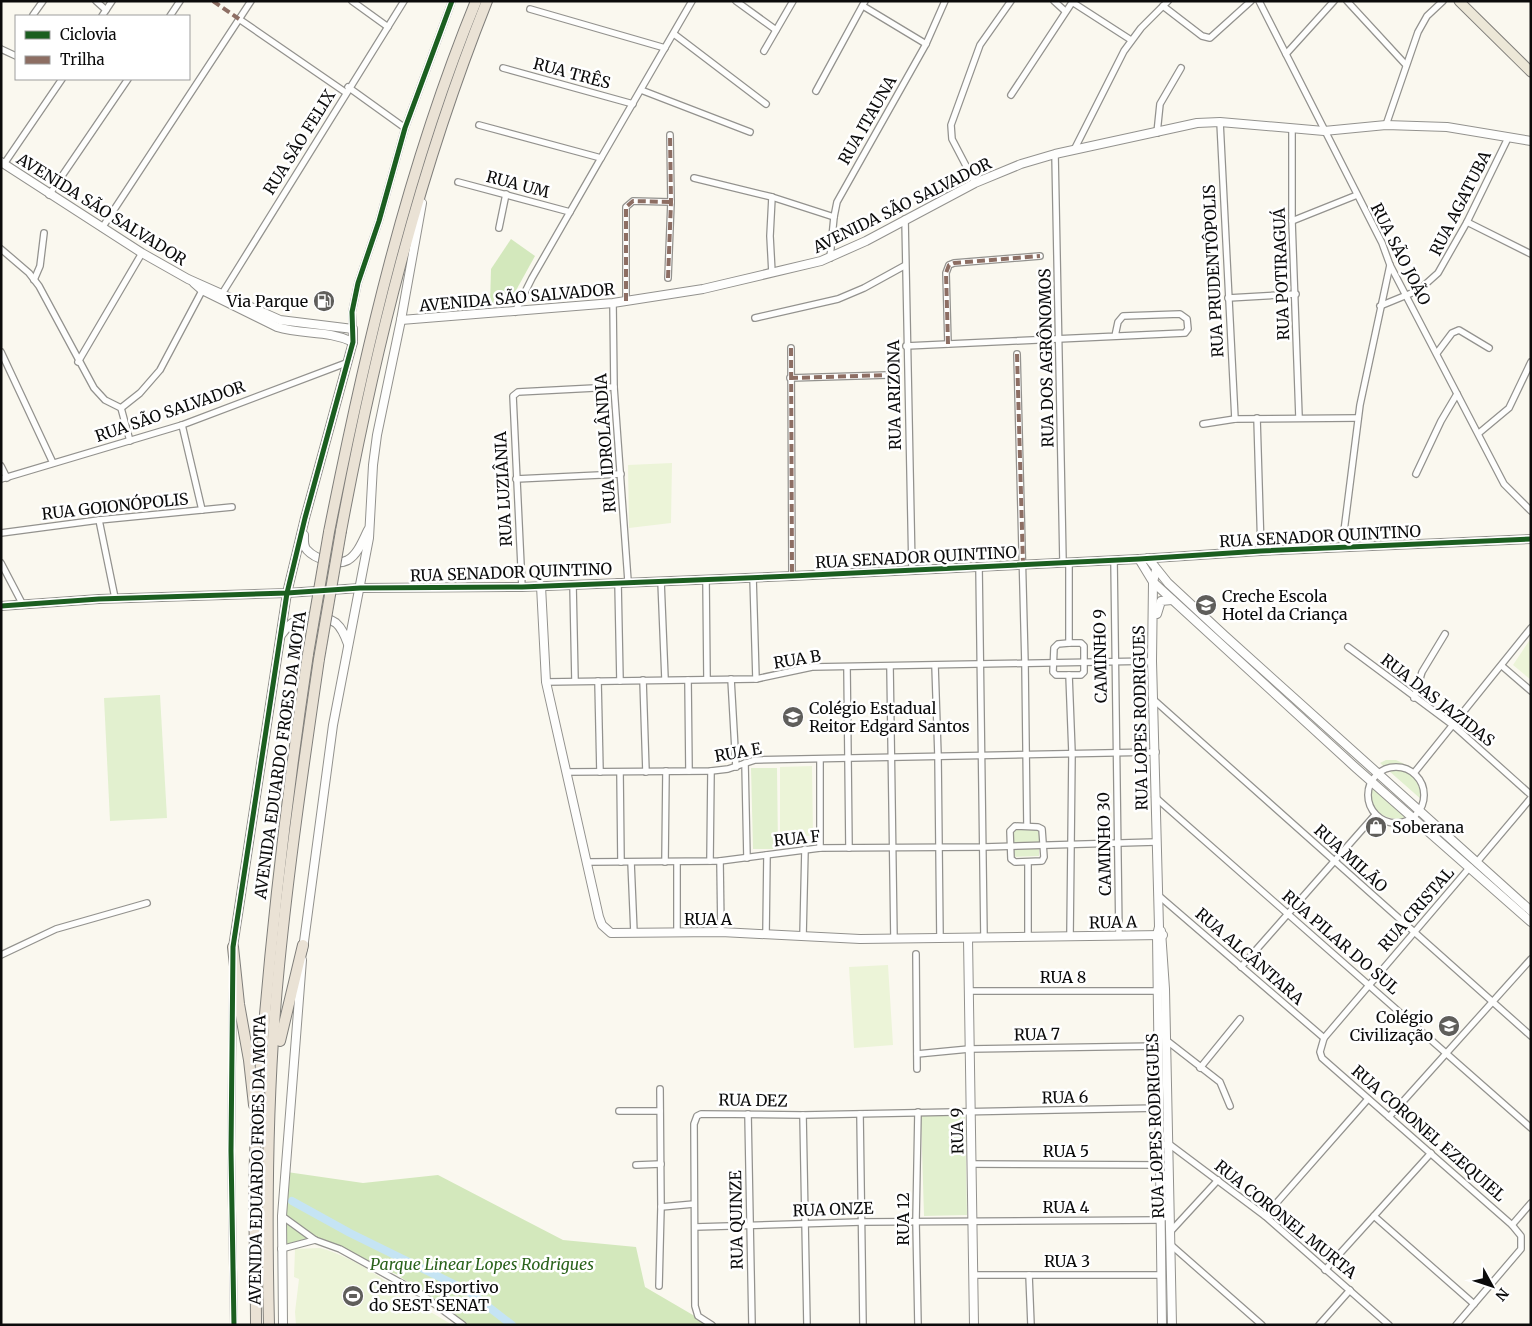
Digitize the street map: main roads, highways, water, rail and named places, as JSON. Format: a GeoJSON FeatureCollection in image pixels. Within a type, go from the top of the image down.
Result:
{"type":"FeatureCollection","features":[{"type":"Feature","properties":{"kind":"highway","name":"AVENIDA EDUARDO FROES DA MOTA"},"geometry":{"type":"LineString","coordinates":[[256,1325],[256,1136],[275,896],[308,654],[329,532],[357,395],[392,250],[426,132],[476,1]]}},
{"type":"Feature","properties":{"kind":"highway","name":"AVENIDA EDUARDO FROES DA MOTA"},"geometry":{"type":"LineString","coordinates":[[269,1325],[268,1262],[272,1086],[279,968],[297,809],[319,660],[363,413],[391,294],[429,163],[487,1]]}},
{"type":"Feature","properties":{"kind":"highway"},"geometry":{"type":"LineString","coordinates":[[272,1086],[281,1034],[303,945]]}},
{"type":"Feature","properties":{"kind":"highway"},"geometry":{"type":"LineString","coordinates":[[234,947],[238,1004],[253,1084],[256,1136]]}},
{"type":"Feature","properties":{"kind":"main road"},"geometry":{"type":"LineString","coordinates":[[1459,1],[1531,72]]}},
{"type":"Feature","properties":{"kind":"waterway"},"geometry":{"type":"LineString","coordinates":[[292,1201],[350,1233],[468,1291],[512,1325]]}},
{"type":"Feature","properties":{"kind":"place","name":"Via Parque"},"geometry":{"type":"Point","coordinates":[324,301]}},
{"type":"Feature","properties":{"kind":"place","name":"Creche Escola Hotel da Criança"},"geometry":{"type":"Point","coordinates":[1206,605]}},
{"type":"Feature","properties":{"kind":"place","name":"Colégio Estadual Reitor Edgard Santos"},"geometry":{"type":"Point","coordinates":[793,717]}},
{"type":"Feature","properties":{"kind":"place","name":"Soberana"},"geometry":{"type":"Point","coordinates":[1376,827]}},
{"type":"Feature","properties":{"kind":"place","name":"Colégio Civilização"},"geometry":{"type":"Point","coordinates":[1449,1026]}},
{"type":"Feature","properties":{"kind":"place","name":"Centro Esportivo do SEST SENAT"},"geometry":{"type":"Point","coordinates":[353,1296]}},
{"type":"Feature","properties":{"kind":"park label","name":"Parque Linear Lopes Rodrigues"},"geometry":{"type":"Point","coordinates":[482,1264]}}]}
